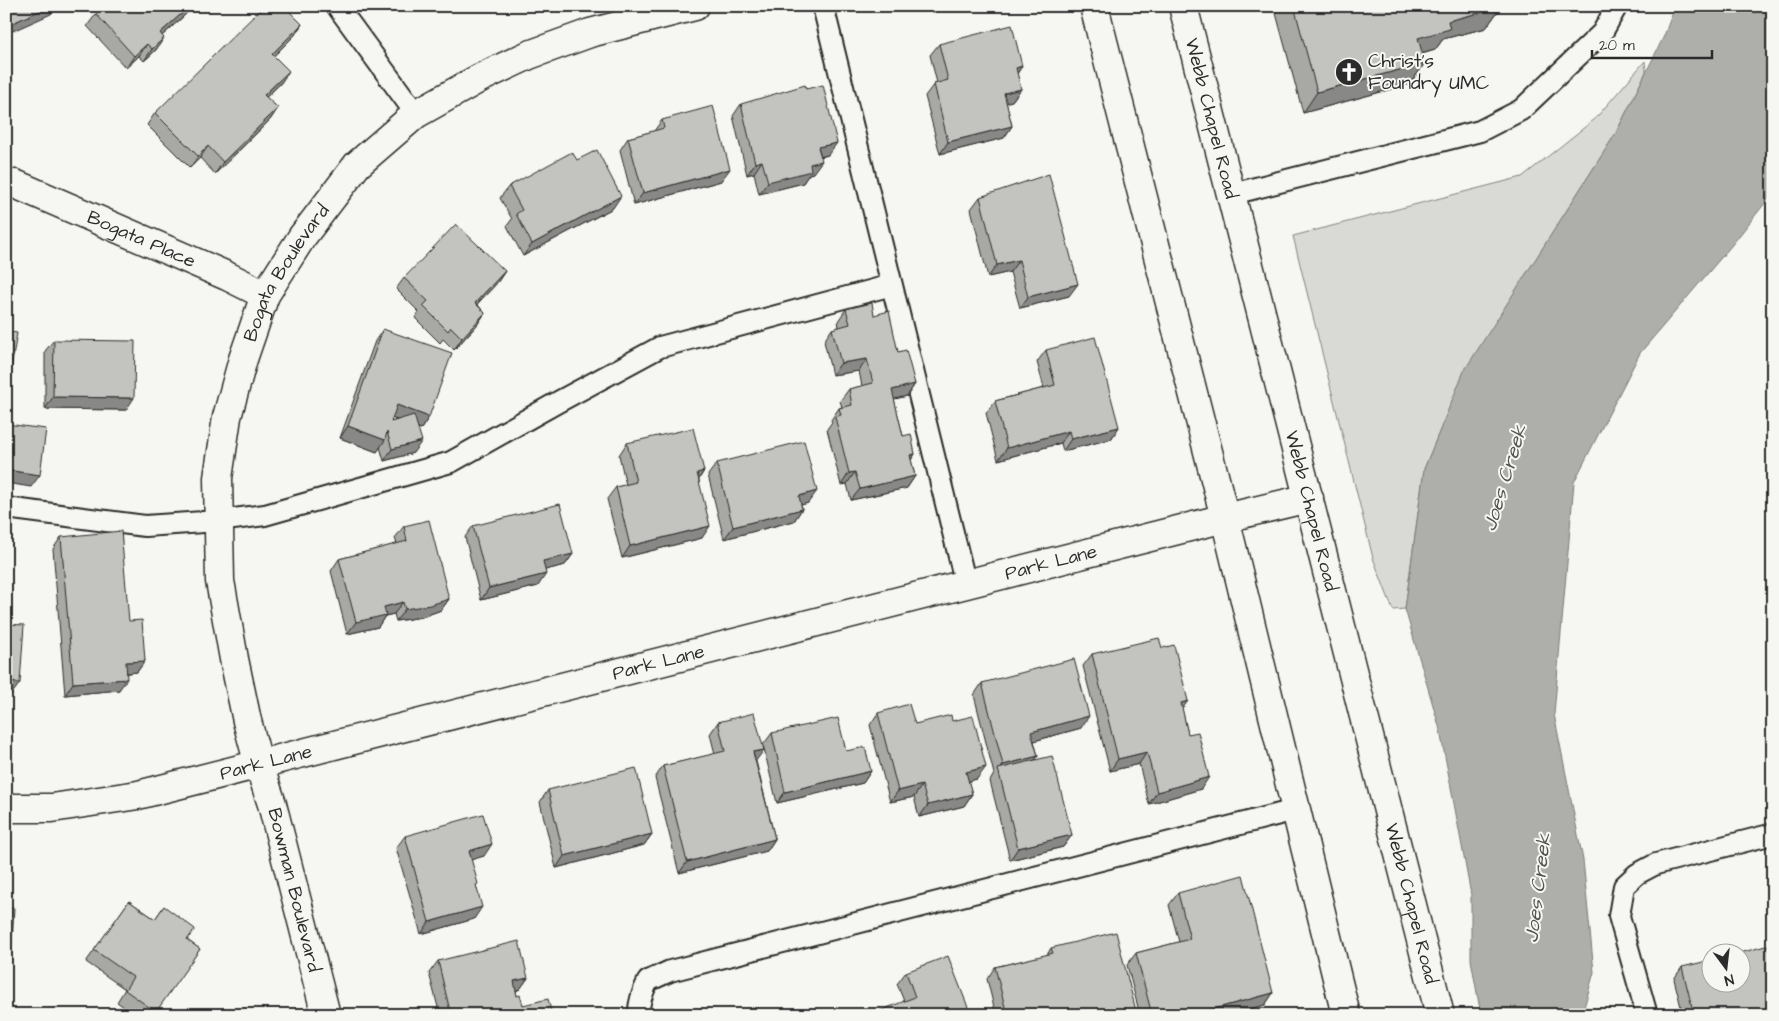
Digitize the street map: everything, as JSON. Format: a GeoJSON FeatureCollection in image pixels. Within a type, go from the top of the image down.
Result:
{"type":"FeatureCollection","features":[{"type":"Feature","properties":{"kind":"street","name":"Bogata Boulevard"},"geometry":{"type":"LineString","coordinates":[[258,765],[235,668],[222,591],[218,521],[218,478],[227,417],[243,359],[265,295],[302,237],[357,165],[416,114],[480,78],[529,55],[590,33],[695,6]]}},
{"type":"Feature","properties":{"kind":"street"},"geometry":{"type":"LineString","coordinates":[[1094,6],[1225,518],[1346,1015]]}},
{"type":"Feature","properties":{"kind":"street","name":"Webb Chapel Road"},"geometry":{"type":"LineString","coordinates":[[1183,6],[1440,1011]]}},
{"type":"Feature","properties":{"kind":"street","name":"Bogata Place"},"geometry":{"type":"LineString","coordinates":[[15,184],[227,276],[265,295]]}},
{"type":"Feature","properties":{"kind":"street","name":"Park Lane"},"geometry":{"type":"LineString","coordinates":[[6,808],[52,808],[138,795],[1309,498]]}},
{"type":"Feature","properties":{"kind":"street","name":"Bowman Boulevard"},"geometry":{"type":"LineString","coordinates":[[258,765],[272,804],[326,1015]]}},
{"type":"Feature","properties":{"kind":"lane"},"geometry":{"type":"LineString","coordinates":[[338,6],[416,114]]}},
{"type":"Feature","properties":{"kind":"lane"},"geometry":{"type":"LineString","coordinates":[[823,6],[966,585]]}},
{"type":"Feature","properties":{"kind":"lane"},"geometry":{"type":"LineString","coordinates":[[1232,194],[1480,131],[1521,110],[1602,32],[1617,6]]}},
{"type":"Feature","properties":{"kind":"lane"},"geometry":{"type":"LineString","coordinates":[[6,508],[145,526],[218,521],[264,515],[451,462],[660,347],[892,285]]}},
{"type":"Feature","properties":{"kind":"lane"},"geometry":{"type":"LineString","coordinates":[[639,1015],[638,1009],[642,993],[648,981],[670,972],[1295,810]]}},
{"type":"Feature","properties":{"kind":"lane"},"geometry":{"type":"LineString","coordinates":[[1647,1015],[1619,916],[1624,886],[1637,874],[1656,864],[1773,834]]}},
{"type":"Feature","properties":{"kind":"shaded area"},"geometry":{"type":"Polygon","coordinates":[[[1645,61],[1646,72],[1616,133],[1464,372],[1424,469],[1405,609],[1393,610],[1373,558],[1293,236],[1522,177],[1595,119],[1645,61]]]}},
{"type":"Feature","properties":{"kind":"water","name":"Joes Creek"},"geometry":{"type":"Polygon","coordinates":[[[1675,6],[1773,6],[1773,193],[1731,246],[1640,353],[1574,482],[1554,714],[1583,860],[1594,972],[1582,1015],[1481,1015],[1471,960],[1471,895],[1450,782],[1439,726],[1405,609],[1424,469],[1464,371],[1616,133],[1664,36],[1675,6]]]}},
{"type":"Feature","properties":{"kind":"building"},"geometry":{"type":"Polygon","coordinates":[[[6,6],[50,6],[6,26],[6,6]]]}},
{"type":"Feature","properties":{"kind":"building"},"geometry":{"type":"Polygon","coordinates":[[[104,6],[190,6],[160,33],[164,38],[152,49],[147,44],[134,56],[96,14],[104,6]]]}},
{"type":"Feature","properties":{"kind":"building"},"geometry":{"type":"Polygon","coordinates":[[[264,6],[284,6],[302,24],[272,54],[289,71],[264,95],[278,108],[223,162],[208,146],[198,156],[155,113],[264,6]]]}},
{"type":"Feature","properties":{"kind":"building","name":"Christ's Foundry UMC"},"geometry":{"type":"Polygon","coordinates":[[[1294,6],[1501,7],[1448,21],[1450,29],[1418,38],[1425,63],[1317,92],[1294,6]]]}},
{"type":"Feature","properties":{"kind":"building"},"geometry":{"type":"Polygon","coordinates":[[[1012,25],[1022,66],[1016,68],[1021,89],[1004,93],[1012,126],[948,142],[934,84],[948,80],[939,44],[1012,25]]]}},
{"type":"Feature","properties":{"kind":"building"},"geometry":{"type":"Polygon","coordinates":[[[805,85],[806,89],[823,85],[837,143],[818,147],[822,161],[810,164],[811,171],[768,182],[762,161],[755,163],[741,104],[805,85]]]}},
{"type":"Feature","properties":{"kind":"building"},"geometry":{"type":"Polygon","coordinates":[[[713,106],[730,169],[643,193],[628,138],[664,128],[662,120],[713,106]]]}},
{"type":"Feature","properties":{"kind":"building"},"geometry":{"type":"Polygon","coordinates":[[[597,150],[621,196],[532,244],[516,214],[522,210],[509,186],[572,152],[577,160],[597,150]]]}},
{"type":"Feature","properties":{"kind":"building"},"geometry":{"type":"Polygon","coordinates":[[[1049,174],[1078,284],[1028,297],[1019,260],[997,265],[980,197],[1049,174]]]}},
{"type":"Feature","properties":{"kind":"building"},"geometry":{"type":"Polygon","coordinates":[[[456,224],[505,271],[475,303],[485,313],[462,338],[451,327],[448,331],[423,306],[428,301],[404,278],[456,224]]]}},
{"type":"Feature","properties":{"kind":"building"},"geometry":{"type":"Polygon","coordinates":[[[872,303],[874,315],[889,311],[898,352],[906,350],[915,384],[892,390],[903,436],[911,434],[915,454],[910,455],[915,476],[860,489],[855,472],[849,473],[835,417],[841,415],[839,408],[852,405],[849,389],[873,383],[867,359],[841,363],[832,329],[850,324],[846,309],[872,303]]]}},
{"type":"Feature","properties":{"kind":"building"},"geometry":{"type":"Polygon","coordinates":[[[383,329],[452,353],[429,417],[397,405],[391,422],[414,415],[422,441],[392,449],[387,432],[385,440],[348,426],[383,329]]]}},
{"type":"Feature","properties":{"kind":"building"},"geometry":{"type":"Polygon","coordinates":[[[6,331],[17,333],[6,400],[6,331]]]}},
{"type":"Feature","properties":{"kind":"building"},"geometry":{"type":"Polygon","coordinates":[[[1095,337],[1119,427],[1071,439],[1069,431],[1007,448],[995,401],[1055,385],[1046,350],[1095,337]]]}},
{"type":"Feature","properties":{"kind":"building"},"geometry":{"type":"Polygon","coordinates":[[[54,340],[135,341],[134,398],[53,397],[54,340]]]}},
{"type":"Feature","properties":{"kind":"building"},"geometry":{"type":"Polygon","coordinates":[[[6,424],[46,429],[40,475],[6,470],[6,424]]]}},
{"type":"Feature","properties":{"kind":"building"},"geometry":{"type":"Polygon","coordinates":[[[693,428],[704,471],[697,473],[710,526],[630,546],[616,487],[636,482],[627,443],[693,428]]]}},
{"type":"Feature","properties":{"kind":"building"},"geometry":{"type":"Polygon","coordinates":[[[804,441],[817,491],[799,496],[802,509],[733,527],[717,463],[804,441]]]}},
{"type":"Feature","properties":{"kind":"building"},"geometry":{"type":"Polygon","coordinates":[[[560,504],[573,554],[543,561],[546,574],[489,588],[473,526],[560,504]]]}},
{"type":"Feature","properties":{"kind":"building"},"geometry":{"type":"Polygon","coordinates":[[[429,520],[449,599],[430,605],[405,609],[403,602],[384,607],[386,615],[356,622],[339,559],[407,541],[404,526],[429,520]]]}},
{"type":"Feature","properties":{"kind":"building"},"geometry":{"type":"Polygon","coordinates":[[[121,531],[129,621],[142,620],[145,661],[126,662],[127,679],[73,683],[61,537],[121,531]]]}},
{"type":"Feature","properties":{"kind":"building"},"geometry":{"type":"Polygon","coordinates":[[[6,624],[24,625],[20,683],[6,682],[6,624]]]}},
{"type":"Feature","properties":{"kind":"building"},"geometry":{"type":"Polygon","coordinates":[[[1159,638],[1162,648],[1174,645],[1188,701],[1181,703],[1188,734],[1198,732],[1209,777],[1157,792],[1147,752],[1118,759],[1092,654],[1159,638]]]}},
{"type":"Feature","properties":{"kind":"building"},"geometry":{"type":"Polygon","coordinates":[[[1074,659],[1089,716],[1031,732],[1038,756],[1003,765],[982,683],[1074,659]]]}},
{"type":"Feature","properties":{"kind":"building"},"geometry":{"type":"Polygon","coordinates":[[[909,704],[915,724],[951,715],[952,721],[973,716],[986,767],[966,772],[972,794],[928,805],[922,785],[898,791],[878,713],[909,704]]]}},
{"type":"Feature","properties":{"kind":"building"},"geometry":{"type":"Polygon","coordinates":[[[754,713],[764,750],[753,752],[775,839],[687,862],[663,766],[725,751],[718,722],[754,713]]]}},
{"type":"Feature","properties":{"kind":"building"},"geometry":{"type":"Polygon","coordinates":[[[838,718],[846,751],[865,747],[871,771],[785,792],[772,733],[838,718]]]}},
{"type":"Feature","properties":{"kind":"building"},"geometry":{"type":"Polygon","coordinates":[[[1052,756],[1072,835],[1018,848],[998,769],[1052,756]]]}},
{"type":"Feature","properties":{"kind":"building"},"geometry":{"type":"Polygon","coordinates":[[[636,768],[652,834],[564,856],[548,790],[636,768]]]}},
{"type":"Feature","properties":{"kind":"building"},"geometry":{"type":"Polygon","coordinates":[[[483,814],[492,844],[469,851],[482,907],[429,922],[405,836],[483,814]]]}},
{"type":"Feature","properties":{"kind":"building"},"geometry":{"type":"Polygon","coordinates":[[[1243,875],[1273,993],[1191,1015],[1152,1015],[1136,953],[1190,939],[1178,893],[1243,875]]]}},
{"type":"Feature","properties":{"kind":"building"},"geometry":{"type":"Polygon","coordinates":[[[129,901],[155,919],[164,906],[195,929],[187,940],[200,949],[156,1012],[125,990],[133,977],[94,950],[129,901]]]}},
{"type":"Feature","properties":{"kind":"building"},"geometry":{"type":"Polygon","coordinates":[[[6,908],[14,908],[11,959],[6,959],[6,908]]]}},
{"type":"Feature","properties":{"kind":"building"},"geometry":{"type":"Polygon","coordinates":[[[1116,932],[1137,1015],[1007,1015],[995,967],[1053,953],[1051,948],[1116,932]]]}},
{"type":"Feature","properties":{"kind":"building"},"geometry":{"type":"Polygon","coordinates":[[[519,941],[528,978],[514,981],[517,996],[520,995],[523,1005],[548,999],[552,1015],[451,1015],[438,961],[519,941]]]}},
{"type":"Feature","properties":{"kind":"building"},"geometry":{"type":"Polygon","coordinates":[[[1773,944],[1773,1015],[1694,1015],[1682,967],[1702,962],[1702,994],[1752,994],[1752,950],[1773,944]]]}},
{"type":"Feature","properties":{"kind":"building"},"geometry":{"type":"Polygon","coordinates":[[[948,956],[971,1015],[869,1015],[915,997],[906,972],[948,956]]]}},
{"type":"Feature","properties":{"kind":"place","name":"Christ's Foundry UMC"},"geometry":{"type":"Point","coordinates":[1349,72]}}]}
